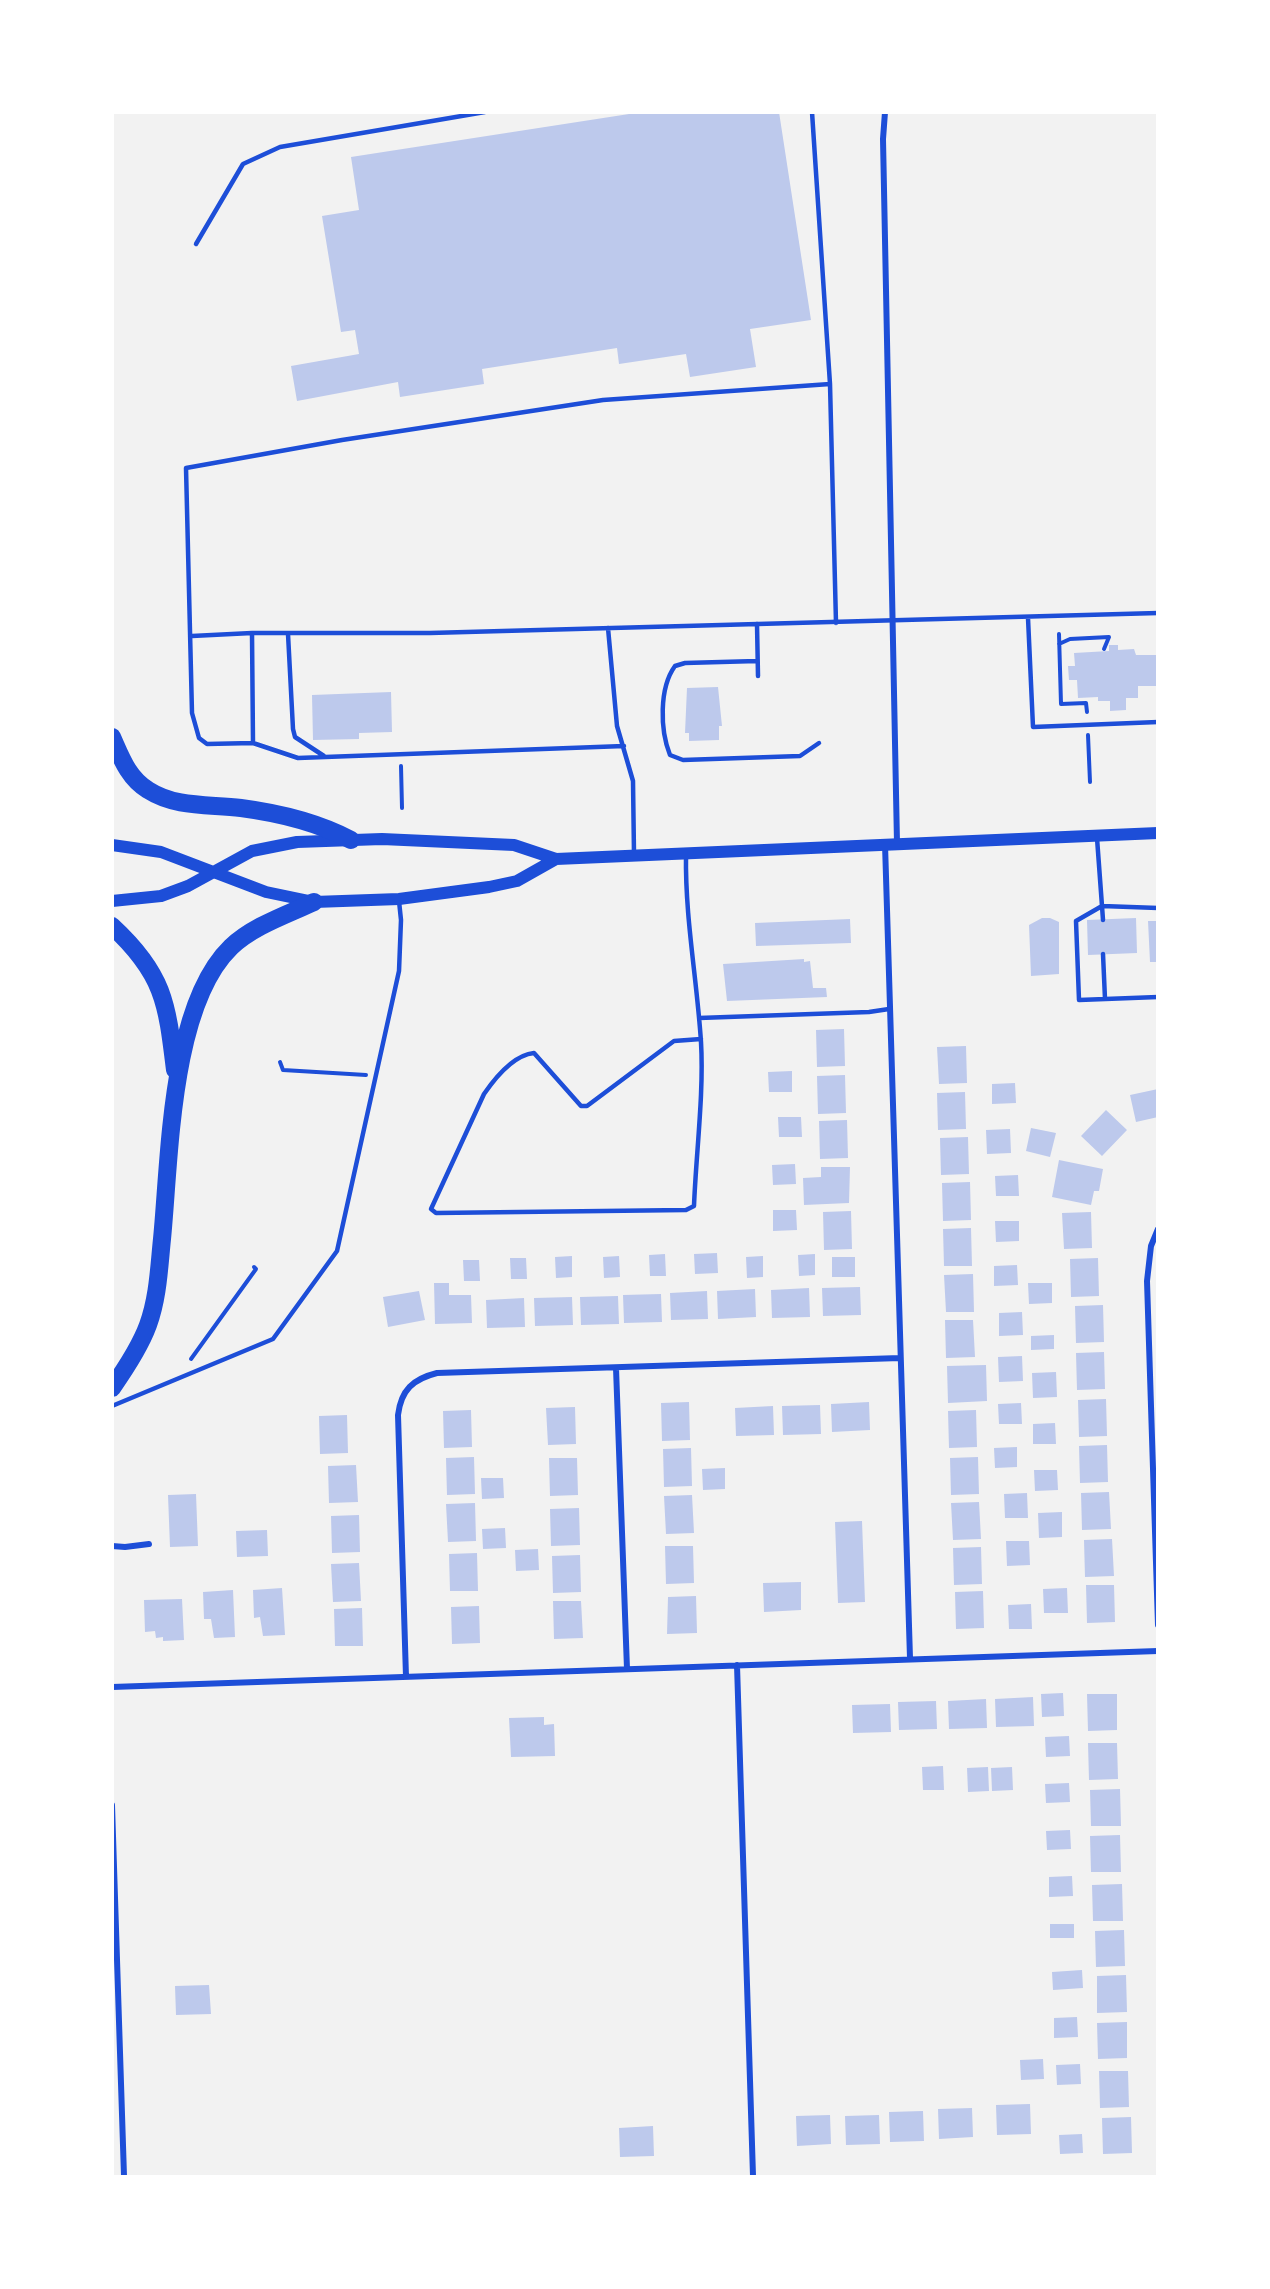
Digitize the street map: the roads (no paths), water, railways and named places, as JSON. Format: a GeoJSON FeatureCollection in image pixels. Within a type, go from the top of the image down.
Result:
{"type":"FeatureCollection","features":[{"type":"Feature","properties":{"kind":"highway"},"geometry":{"type":"LineString","coordinates":[[112,737],[134,778],[147,790],[165,798],[186,804],[240,808],[293,817],[351,840]]}},
{"type":"Feature","properties":{"kind":"highway"},"geometry":{"type":"LineString","coordinates":[[112,1388],[130,1362],[148,1324],[158,1288],[176,1084],[198,997],[218,961],[242,937],[314,902]]}},
{"type":"Feature","properties":{"kind":"highway"},"geometry":{"type":"LineString","coordinates":[[112,926],[132,945],[157,979],[167,1010],[176,1084]]}},
{"type":"Feature","properties":{"kind":"main road"},"geometry":{"type":"LineString","coordinates":[[112,901],[161,896],[214,872],[252,851],[297,842],[441,840],[514,845],[556,859],[1158,833]]}},
{"type":"Feature","properties":{"kind":"main road"},"geometry":{"type":"LineString","coordinates":[[112,845],[161,852],[266,892],[314,902],[399,899],[517,881],[556,859]]}},
{"type":"Feature","properties":{"kind":"street"},"geometry":{"type":"LineString","coordinates":[[885,112],[883,139],[893,621],[889,1009],[910,1658]]}},
{"type":"Feature","properties":{"kind":"street"},"geometry":{"type":"LineString","coordinates":[[1158,1229],[1151,1246],[1146,1281],[1158,1625]]}},
{"type":"Feature","properties":{"kind":"street"},"geometry":{"type":"LineString","coordinates":[[406,1677],[398,1414],[403,1393],[409,1385],[422,1376],[436,1373],[900,1358]]}},
{"type":"Feature","properties":{"kind":"street"},"geometry":{"type":"LineString","coordinates":[[616,1368],[627,1669]]}},
{"type":"Feature","properties":{"kind":"street"},"geometry":{"type":"LineString","coordinates":[[112,1546],[149,1544]]}},
{"type":"Feature","properties":{"kind":"street"},"geometry":{"type":"LineString","coordinates":[[112,1687],[1158,1651]]}},
{"type":"Feature","properties":{"kind":"street"},"geometry":{"type":"LineString","coordinates":[[737,1665],[753,2176]]}},
{"type":"Feature","properties":{"kind":"street"},"geometry":{"type":"LineString","coordinates":[[112,1805],[124,2176]]}},
{"type":"Feature","properties":{"kind":"lane"},"geometry":{"type":"LineString","coordinates":[[196,244],[243,164],[280,147],[485,112]]}},
{"type":"Feature","properties":{"kind":"lane"},"geometry":{"type":"LineString","coordinates":[[812,112],[830,384],[836,624]]}},
{"type":"Feature","properties":{"kind":"lane"},"geometry":{"type":"LineString","coordinates":[[624,746],[298,758],[253,743],[207,744],[199,738],[192,713],[192,636],[186,468],[342,440],[603,400],[830,384]]}},
{"type":"Feature","properties":{"kind":"lane"},"geometry":{"type":"LineString","coordinates":[[192,636],[252,633],[836,624],[1158,613]]}},
{"type":"Feature","properties":{"kind":"lane"},"geometry":{"type":"LineString","coordinates":[[1028,618],[1033,727],[1158,722]]}},
{"type":"Feature","properties":{"kind":"lane"},"geometry":{"type":"LineString","coordinates":[[757,624],[758,676]]}},
{"type":"Feature","properties":{"kind":"lane"},"geometry":{"type":"LineString","coordinates":[[608,628],[617,726],[633,781],[634,856]]}},
{"type":"Feature","properties":{"kind":"lane"},"geometry":{"type":"LineString","coordinates":[[252,633],[253,743]]}},
{"type":"Feature","properties":{"kind":"lane"},"geometry":{"type":"LineString","coordinates":[[288,634],[292,729],[295,737],[326,757]]}},
{"type":"Feature","properties":{"kind":"lane"},"geometry":{"type":"LineString","coordinates":[[758,661],[685,663],[675,666],[667,677],[664,688],[665,743],[670,755],[683,760],[800,756],[819,743]]}},
{"type":"Feature","properties":{"kind":"lane"},"geometry":{"type":"LineString","coordinates":[[1097,835],[1102,920]]}},
{"type":"Feature","properties":{"kind":"lane"},"geometry":{"type":"LineString","coordinates":[[686,853],[685,896],[701,1038],[694,1206],[686,1210],[436,1214],[430,1209],[484,1094],[493,1080],[518,1060],[534,1053],[581,1106],[587,1106],[674,1041],[701,1038]]}},
{"type":"Feature","properties":{"kind":"lane"},"geometry":{"type":"LineString","coordinates":[[112,1406],[273,1339],[337,1251],[399,971],[401,920],[399,899]]}},
{"type":"Feature","properties":{"kind":"lane"},"geometry":{"type":"LineString","coordinates":[[1158,908],[1102,906],[1076,921],[1079,1000],[1158,997]]}},
{"type":"Feature","properties":{"kind":"lane"},"geometry":{"type":"LineString","coordinates":[[1103,954],[1105,999]]}},
{"type":"Feature","properties":{"kind":"lane"},"geometry":{"type":"LineString","coordinates":[[699,1018],[869,1012],[889,1009]]}}]}
